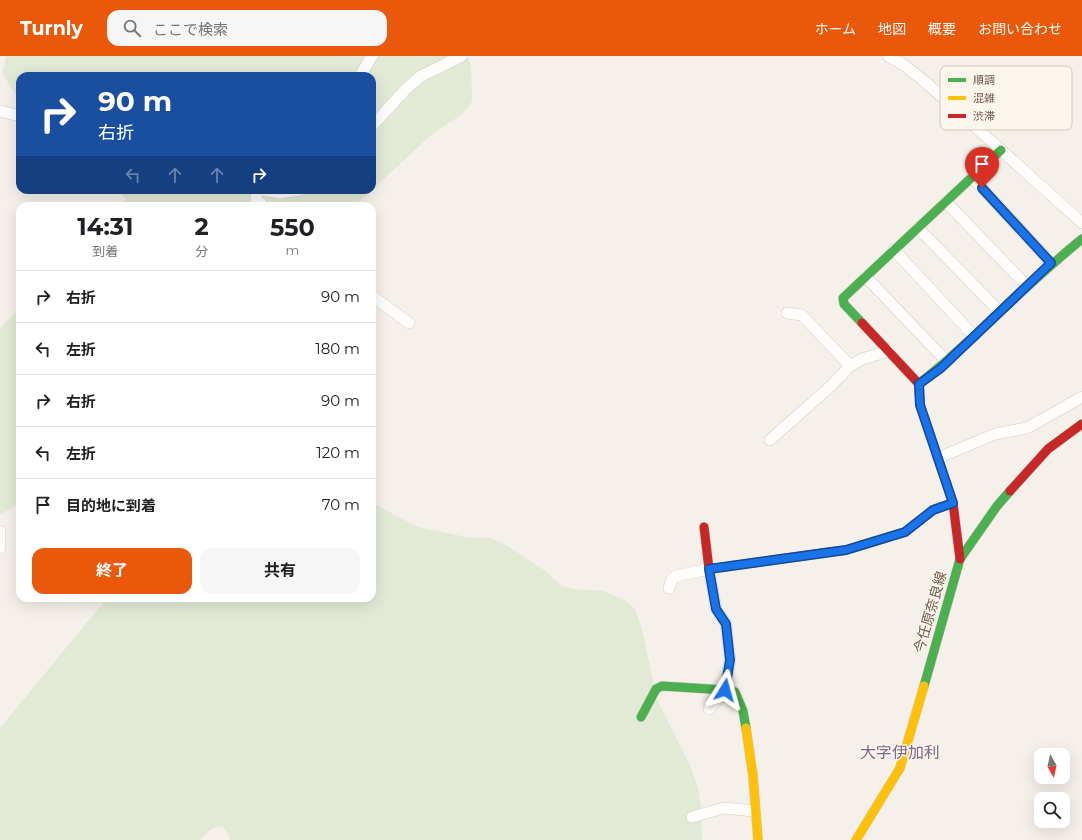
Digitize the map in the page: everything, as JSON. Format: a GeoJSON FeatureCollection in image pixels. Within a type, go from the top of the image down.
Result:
{"type":"FeatureCollection","features":[{"type":"Feature","properties":{"kind":"street"},"geometry":{"type":"LineString","coordinates":[[362,72],[372,56]]}},
{"type":"Feature","properties":{"kind":"street"},"geometry":{"type":"LineString","coordinates":[[376,122],[406,89],[421,76],[462,56]]}},
{"type":"Feature","properties":{"kind":"street"},"geometry":{"type":"LineString","coordinates":[[888,56],[904,66],[940,95]]}},
{"type":"Feature","properties":{"kind":"street"},"geometry":{"type":"LineString","coordinates":[[0,111],[16,115]]}},
{"type":"Feature","properties":{"kind":"street"},"geometry":{"type":"LineString","coordinates":[[979,130],[1082,223]]}},
{"type":"Feature","properties":{"kind":"street"},"geometry":{"type":"LineString","coordinates":[[960,559],[953,503],[920,405],[919,384],[844,304],[843,298],[1001,150]]}},
{"type":"Feature","properties":{"kind":"street"},"geometry":{"type":"LineString","coordinates":[[972,177],[1051,263]]}},
{"type":"Feature","properties":{"kind":"street"},"geometry":{"type":"LineString","coordinates":[[946,202],[1027,286]]}},
{"type":"Feature","properties":{"kind":"street"},"geometry":{"type":"LineString","coordinates":[[918,228],[1000,312]]}},
{"type":"Feature","properties":{"kind":"street"},"geometry":{"type":"LineString","coordinates":[[919,384],[947,362],[1051,263],[1082,239]]}},
{"type":"Feature","properties":{"kind":"street"},"geometry":{"type":"LineString","coordinates":[[894,250],[974,336]]}},
{"type":"Feature","properties":{"kind":"street"},"geometry":{"type":"LineString","coordinates":[[866,277],[947,362]]}},
{"type":"Feature","properties":{"kind":"street"},"geometry":{"type":"LineString","coordinates":[[376,299],[409,323]]}},
{"type":"Feature","properties":{"kind":"street"},"geometry":{"type":"LineString","coordinates":[[787,313],[802,315],[850,366]]}},
{"type":"Feature","properties":{"kind":"street"},"geometry":{"type":"LineString","coordinates":[[770,440],[832,385],[850,366],[862,359],[889,351]]}},
{"type":"Feature","properties":{"kind":"street"},"geometry":{"type":"LineString","coordinates":[[938,458],[995,434],[1027,428],[1082,397]]}},
{"type":"Feature","properties":{"kind":"street","name":"今任原奈良線"},"geometry":{"type":"LineString","coordinates":[[856,840],[900,768],[960,559],[997,506],[1048,449],[1082,424]]}},
{"type":"Feature","properties":{"kind":"street"},"geometry":{"type":"LineString","coordinates":[[669,588],[672,579],[676,576],[709,569],[846,550],[905,532],[933,510],[953,503]]}},
{"type":"Feature","properties":{"kind":"street"},"geometry":{"type":"LineString","coordinates":[[704,527],[716,609],[726,624],[730,660],[725,690],[709,709]]}},
{"type":"Feature","properties":{"kind":"street"},"geometry":{"type":"LineString","coordinates":[[0,531],[0,548]]}},
{"type":"Feature","properties":{"kind":"street"},"geometry":{"type":"LineString","coordinates":[[641,717],[656,689],[662,686],[735,692],[741,702],[746,720],[748,746],[753,776],[754,811],[758,840]]}},
{"type":"Feature","properties":{"kind":"street"},"geometry":{"type":"LineString","coordinates":[[692,817],[724,808],[754,811]]}},
{"type":"Feature","properties":{"kind":"green space"},"geometry":{"type":"Polygon","coordinates":[[[6,56],[467,56],[471,65],[472,101],[464,113],[431,135],[376,186],[376,72],[16,72],[16,96],[2,73],[6,56]]]}},
{"type":"Feature","properties":{"kind":"green space"},"geometry":{"type":"Polygon","coordinates":[[[122,194],[368,194],[358,202],[126,202],[122,194]]]}},
{"type":"Feature","properties":{"kind":"green space"},"geometry":{"type":"Polygon","coordinates":[[[16,312],[16,505],[0,515],[0,328],[16,312]]]}},
{"type":"Feature","properties":{"kind":"green space"},"geometry":{"type":"Polygon","coordinates":[[[376,505],[418,527],[466,537],[491,538],[506,545],[544,570],[561,585],[572,589],[603,591],[626,601],[635,609],[642,629],[657,699],[690,765],[698,788],[701,805],[702,840],[230,840],[224,828],[217,826],[200,840],[0,840],[0,728],[104,602],[376,602],[376,505]]]}},
{"type":"Feature","properties":{"kind":"traffic: fast"},"geometry":{"type":"LineString","coordinates":[[862,323],[844,304],[843,298],[1001,150]]}},
{"type":"Feature","properties":{"kind":"traffic: fast"},"geometry":{"type":"LineString","coordinates":[[919,384],[1082,239]]}},
{"type":"Feature","properties":{"kind":"traffic: fast"},"geometry":{"type":"LineString","coordinates":[[924,686],[960,559],[997,506],[1010,491]]}},
{"type":"Feature","properties":{"kind":"traffic: fast"},"geometry":{"type":"LineString","coordinates":[[641,717],[656,689],[662,686],[725,690],[735,692],[743,711],[746,728]]}},
{"type":"Feature","properties":{"kind":"traffic: slow"},"geometry":{"type":"LineString","coordinates":[[830,552],[846,550],[905,532],[933,510],[953,503]]}},
{"type":"Feature","properties":{"kind":"traffic: slow"},"geometry":{"type":"LineString","coordinates":[[856,840],[900,768],[924,686]]}},
{"type":"Feature","properties":{"kind":"traffic: slow"},"geometry":{"type":"LineString","coordinates":[[746,728],[753,776],[758,840]]}},
{"type":"Feature","properties":{"kind":"traffic: jam"},"geometry":{"type":"LineString","coordinates":[[862,323],[919,384],[920,405],[953,503],[960,559]]}},
{"type":"Feature","properties":{"kind":"traffic: jam"},"geometry":{"type":"LineString","coordinates":[[1010,491],[1048,449],[1082,424]]}},
{"type":"Feature","properties":{"kind":"traffic: jam"},"geometry":{"type":"LineString","coordinates":[[704,527],[709,569],[830,552]]}},
{"type":"Feature","properties":{"kind":"district","name":"大字伊加利"},"geometry":{"type":"Point","coordinates":[900,752]}},
{"type":"Feature","properties":{"kind":"route"},"geometry":{"type":"LineString","coordinates":[[725,690],[730,660],[726,624],[716,609],[709,569],[846,550],[905,532],[933,510],[953,503],[920,405],[919,384],[941,368],[1051,263],[982,188]]}}]}
